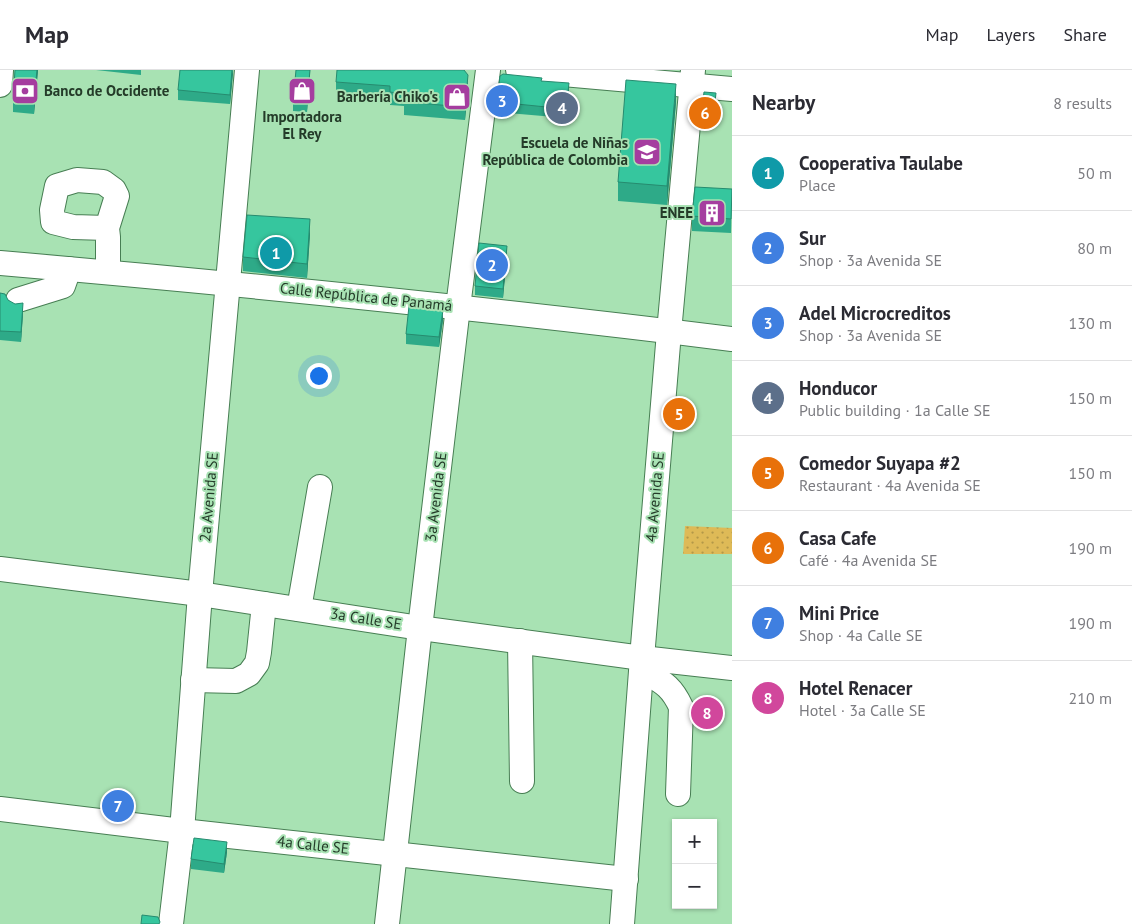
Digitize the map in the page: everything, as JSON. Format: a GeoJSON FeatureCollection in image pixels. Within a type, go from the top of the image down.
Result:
{"type":"FeatureCollection","features":[{"type":"Feature","properties":{"kind":"street"},"geometry":{"type":"LineString","coordinates":[[0,84],[1,70]]}},
{"type":"Feature","properties":{"kind":"street","name":"2a Avenida SE"},"geometry":{"type":"LineString","coordinates":[[171,924],[182,831],[200,594],[247,70]]}},
{"type":"Feature","properties":{"kind":"street","name":"3a Avenida SE"},"geometry":{"type":"LineString","coordinates":[[387,924],[420,628],[488,70]]}},
{"type":"Feature","properties":{"kind":"street"},"geometry":{"type":"LineString","coordinates":[[518,70],[692,78],[732,89]]}},
{"type":"Feature","properties":{"kind":"street","name":"4a Avenida SE"},"geometry":{"type":"LineString","coordinates":[[622,924],[669,332],[692,78]]}},
{"type":"Feature","properties":{"kind":"street"},"geometry":{"type":"LineString","coordinates":[[107,228],[108,272]]}},
{"type":"Feature","properties":{"kind":"street","name":"Calle República de Panamá"},"geometry":{"type":"LineString","coordinates":[[0,263],[228,283],[458,307],[732,339]]}},
{"type":"Feature","properties":{"kind":"street"},"geometry":{"type":"LineString","coordinates":[[18,300],[63,286],[69,269]]}},
{"type":"Feature","properties":{"kind":"street"},"geometry":{"type":"LineString","coordinates":[[299,609],[320,487]]}},
{"type":"Feature","properties":{"kind":"street","name":"3a Calle SE"},"geometry":{"type":"LineString","coordinates":[[0,569],[200,594],[420,628],[520,641],[642,664],[732,668]]}},
{"type":"Feature","properties":{"kind":"street"},"geometry":{"type":"LineString","coordinates":[[194,680],[236,681],[249,674],[257,663],[264,604]]}},
{"type":"Feature","properties":{"kind":"street"},"geometry":{"type":"LineString","coordinates":[[520,641],[522,781]]}},
{"type":"Feature","properties":{"kind":"street"},"geometry":{"type":"LineString","coordinates":[[642,664],[676,696],[681,707],[678,794]]}},
{"type":"Feature","properties":{"kind":"street","name":"4a Calle SE"},"geometry":{"type":"LineString","coordinates":[[0,809],[182,831],[626,879]]}},
{"type":"Feature","properties":{"kind":"shaded area"},"geometry":{"type":"Polygon","coordinates":[[[685,526],[732,528],[732,554],[683,554],[685,526]]]}},
{"type":"Feature","properties":{"kind":"building","name":"Banco de Occidente"},"geometry":{"type":"Polygon","coordinates":[[[15,70],[37,70],[34,102],[13,100],[15,70]]]}},
{"type":"Feature","properties":{"kind":"building"},"geometry":{"type":"Polygon","coordinates":[[[180,70],[232,70],[230,95],[178,90],[180,70]]]}},
{"type":"Feature","properties":{"kind":"building","name":"Importadora El Rey"},"geometry":{"type":"Polygon","coordinates":[[[296,70],[310,70],[307,102],[293,101],[296,70]]]}},
{"type":"Feature","properties":{"kind":"building"},"geometry":{"type":"Polygon","coordinates":[[[337,70],[464,70],[468,75],[465,107],[404,102],[405,94],[390,92],[390,86],[336,82],[337,70]]]}},
{"type":"Feature","properties":{"kind":"building"},"geometry":{"type":"Polygon","coordinates":[[[503,74],[542,78],[541,81],[569,83],[566,109],[497,102],[500,76],[503,74]]]}},
{"type":"Feature","properties":{"kind":"building","name":"Escuela de Niñas República de Colombia"},"geometry":{"type":"Polygon","coordinates":[[[626,80],[676,84],[667,186],[618,182],[626,80]]]}},
{"type":"Feature","properties":{"kind":"building"},"geometry":{"type":"Polygon","coordinates":[[[704,92],[716,93],[714,111],[702,110],[704,92]]]}},
{"type":"Feature","properties":{"kind":"building"},"geometry":{"type":"Polygon","coordinates":[[[695,187],[732,189],[731,219],[692,216],[695,187]]]}},
{"type":"Feature","properties":{"kind":"building"},"geometry":{"type":"Polygon","coordinates":[[[247,215],[310,219],[307,264],[243,257],[247,215]]]}},
{"type":"Feature","properties":{"kind":"building"},"geometry":{"type":"Polygon","coordinates":[[[479,243],[507,246],[503,289],[475,286],[479,243]]]}},
{"type":"Feature","properties":{"kind":"building"},"geometry":{"type":"Polygon","coordinates":[[[0,293],[5,294],[8,300],[15,304],[23,303],[21,332],[0,331],[0,293]]]}},
{"type":"Feature","properties":{"kind":"building"},"geometry":{"type":"Polygon","coordinates":[[[409,306],[443,310],[439,337],[406,334],[409,306]]]}},
{"type":"Feature","properties":{"kind":"building"},"geometry":{"type":"Polygon","coordinates":[[[194,838],[227,842],[224,864],[191,859],[194,838]]]}},
{"type":"Feature","properties":{"kind":"building"},"geometry":{"type":"Polygon","coordinates":[[[142,915],[158,917],[160,922],[159,924],[141,924],[142,915]]]}},
{"type":"Feature","properties":{"kind":"place","name":"Banco de Occidente"},"geometry":{"type":"Point","coordinates":[25,91]}},
{"type":"Feature","properties":{"kind":"place","name":"Importadora El Rey"},"geometry":{"type":"Point","coordinates":[302,91]}},
{"type":"Feature","properties":{"kind":"place","name":"Barbería Chiko's"},"geometry":{"type":"Point","coordinates":[457,97]}},
{"type":"Feature","properties":{"kind":"place","name":"Adel Microcreditos"},"geometry":{"type":"Point","coordinates":[502,101]}},
{"type":"Feature","properties":{"kind":"place","name":"Honducor"},"geometry":{"type":"Point","coordinates":[562,108]}},
{"type":"Feature","properties":{"kind":"place","name":"Casa Cafe"},"geometry":{"type":"Point","coordinates":[705,113]}},
{"type":"Feature","properties":{"kind":"place","name":"Escuela de Niñas República de Colombia"},"geometry":{"type":"Point","coordinates":[647,152]}},
{"type":"Feature","properties":{"kind":"place","name":"ENEE"},"geometry":{"type":"Point","coordinates":[712,213]}},
{"type":"Feature","properties":{"kind":"place","name":"Cooperativa Taulabe"},"geometry":{"type":"Point","coordinates":[276,253]}},
{"type":"Feature","properties":{"kind":"place","name":"Sur"},"geometry":{"type":"Point","coordinates":[492,265]}},
{"type":"Feature","properties":{"kind":"place","name":"Comedor Suyapa #2"},"geometry":{"type":"Point","coordinates":[679,414]}},
{"type":"Feature","properties":{"kind":"place","name":"Hotel Renacer"},"geometry":{"type":"Point","coordinates":[707,713]}},
{"type":"Feature","properties":{"kind":"place","name":"Mini Price"},"geometry":{"type":"Point","coordinates":[118,806]}}]}
